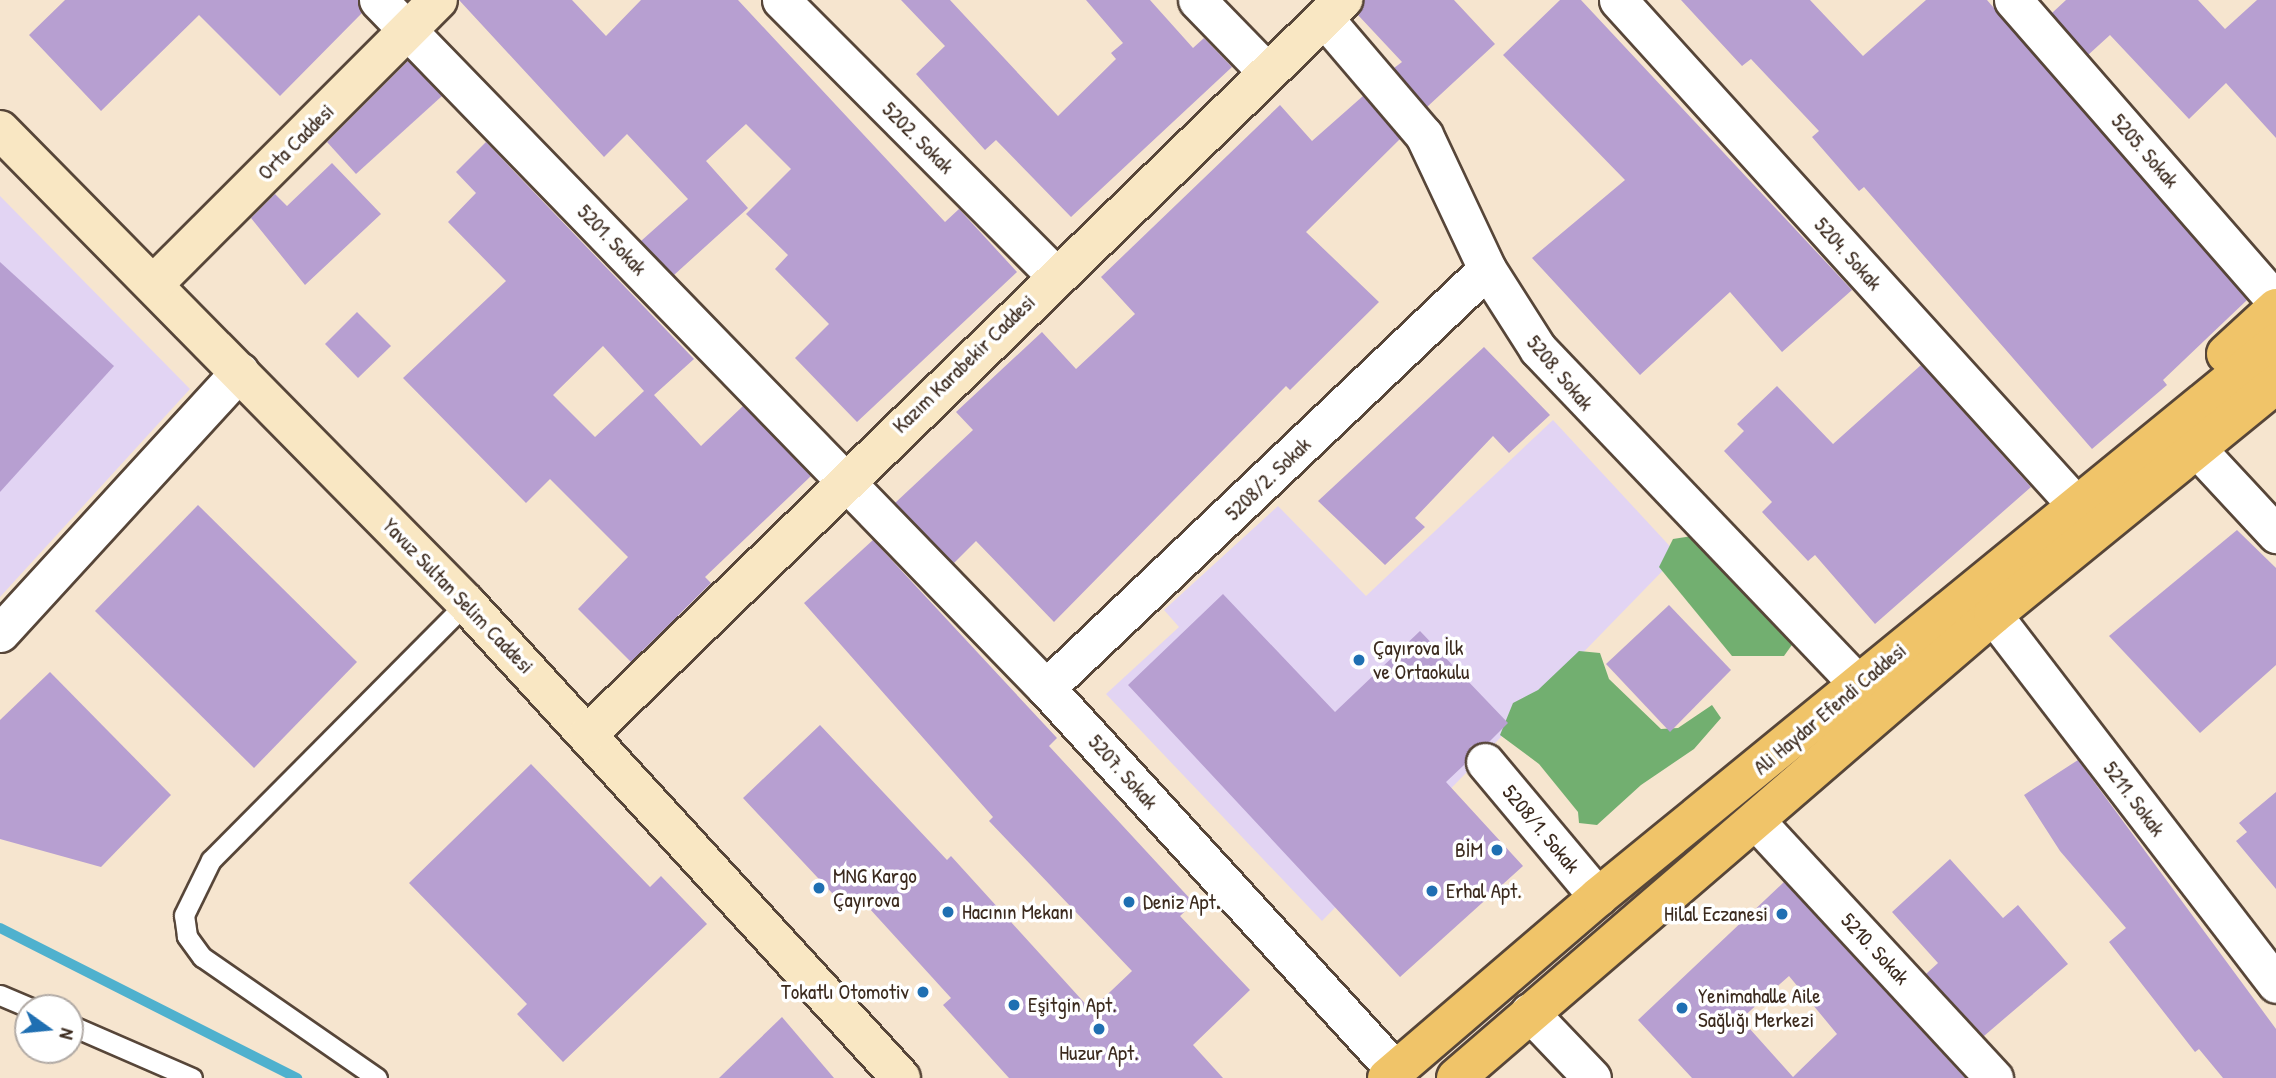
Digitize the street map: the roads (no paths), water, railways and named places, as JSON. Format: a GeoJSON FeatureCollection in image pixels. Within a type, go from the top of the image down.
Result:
{"type":"FeatureCollection","features":[{"type":"Feature","properties":{"kind":"main road"},"geometry":{"type":"LineString","coordinates":[[2119,475],[2201,380],[2276,309]]}},
{"type":"Feature","properties":{"kind":"main road","name":"Ali Haydar Efendi Caddesi"},"geometry":{"type":"LineString","coordinates":[[1391,1074],[1598,897],[2119,475],[2276,343]]}},
{"type":"Feature","properties":{"kind":"main road","name":"Ali Haydar Efendi Caddesi"},"geometry":{"type":"LineString","coordinates":[[1456,1078],[1529,1012],[1993,615],[2276,384]]}},
{"type":"Feature","properties":{"kind":"main road"},"geometry":{"type":"LineString","coordinates":[[2198,450],[2276,410]]}},
{"type":"Feature","properties":{"kind":"street","name":"5201. Sokak"},"geometry":{"type":"LineString","coordinates":[[378,0],[845,480]]}},
{"type":"Feature","properties":{"kind":"street","name":"Orta Caddesi"},"geometry":{"type":"LineString","coordinates":[[155,283],[438,0]]}},
{"type":"Feature","properties":{"kind":"street","name":"5202. Sokak"},"geometry":{"type":"LineString","coordinates":[[781,0],[1055,275]]}},
{"type":"Feature","properties":{"kind":"street"},"geometry":{"type":"LineString","coordinates":[[1197,0],[1266,71]]}},
{"type":"Feature","properties":{"kind":"street","name":"5204. Sokak"},"geometry":{"type":"LineString","coordinates":[[1618,0],[2078,508]]}},
{"type":"Feature","properties":{"kind":"street","name":"5205. Sokak"},"geometry":{"type":"LineString","coordinates":[[2013,0],[2276,302]]}},
{"type":"Feature","properties":{"kind":"street","name":"Kazım Karabekir Caddesi"},"geometry":{"type":"LineString","coordinates":[[589,733],[1055,275],[1333,9]]}},
{"type":"Feature","properties":{"kind":"street","name":"5208. Sokak"},"geometry":{"type":"LineString","coordinates":[[1333,9],[1424,135],[1488,269],[1538,349],[1589,409],[1858,684]]}},
{"type":"Feature","properties":{"kind":"street","name":"Yavuz Sultan Selim Caddesi"},"geometry":{"type":"LineString","coordinates":[[0,130],[155,283],[466,603],[589,733],[901,1078]]}},
{"type":"Feature","properties":{"kind":"street","name":"5208/2. Sokak"},"geometry":{"type":"LineString","coordinates":[[1046,688],[1488,269]]}},
{"type":"Feature","properties":{"kind":"street"},"geometry":{"type":"LineString","coordinates":[[0,633],[240,371]]}},
{"type":"Feature","properties":{"kind":"street"},"geometry":{"type":"LineString","coordinates":[[2198,450],[2276,534]]}},
{"type":"Feature","properties":{"kind":"street","name":"5207. Sokak"},"geometry":{"type":"LineString","coordinates":[[845,480],[1046,688],[1391,1074]]}},
{"type":"Feature","properties":{"kind":"street","name":"5211. Sokak"},"geometry":{"type":"LineString","coordinates":[[1993,615],[2276,984]]}},
{"type":"Feature","properties":{"kind":"street","name":"5208/1. Sokak"},"geometry":{"type":"LineString","coordinates":[[1485,762],[1598,897]]}},
{"type":"Feature","properties":{"kind":"street","name":"5210. Sokak"},"geometry":{"type":"LineString","coordinates":[[1755,820],[1994,1078]]}},
{"type":"Feature","properties":{"kind":"street"},"geometry":{"type":"LineString","coordinates":[[1529,1012],[1592,1078]]}},
{"type":"Feature","properties":{"kind":"lane"},"geometry":{"type":"LineString","coordinates":[[377,1078],[202,957],[187,936],[184,915],[211,860],[466,603]]}},
{"type":"Feature","properties":{"kind":"lane"},"geometry":{"type":"LineString","coordinates":[[84,1031],[192,1078]]}},
{"type":"Feature","properties":{"kind":"waterway"},"geometry":{"type":"LineString","coordinates":[[0,928],[297,1078]]}},
{"type":"Feature","properties":{"kind":"place","name":"Çayırova İlk ve Ortaokulu"},"geometry":{"type":"Point","coordinates":[1359,660]}},
{"type":"Feature","properties":{"kind":"place","name":"BİM"},"geometry":{"type":"Point","coordinates":[1497,850]}},
{"type":"Feature","properties":{"kind":"place","name":"MNG Kargo Çayırova"},"geometry":{"type":"Point","coordinates":[819,888]}},
{"type":"Feature","properties":{"kind":"place","name":"Erhal Apt."},"geometry":{"type":"Point","coordinates":[1432,891]}},
{"type":"Feature","properties":{"kind":"place","name":"Deniz Apt."},"geometry":{"type":"Point","coordinates":[1129,902]}},
{"type":"Feature","properties":{"kind":"place","name":"Hacının Mekanı"},"geometry":{"type":"Point","coordinates":[948,912]}},
{"type":"Feature","properties":{"kind":"place","name":"Hilal Eczanesi"},"geometry":{"type":"Point","coordinates":[1782,914]}},
{"type":"Feature","properties":{"kind":"place","name":"Tokatlı Otomotiv"},"geometry":{"type":"Point","coordinates":[923,992]}},
{"type":"Feature","properties":{"kind":"place","name":"Eşitgin Apt."},"geometry":{"type":"Point","coordinates":[1014,1005]}},
{"type":"Feature","properties":{"kind":"place","name":"Yenimahalle Aile Sağlığı Merkezi"},"geometry":{"type":"Point","coordinates":[1682,1008]}},
{"type":"Feature","properties":{"kind":"place","name":"Huzur Apt."},"geometry":{"type":"Point","coordinates":[1099,1029]}}]}
